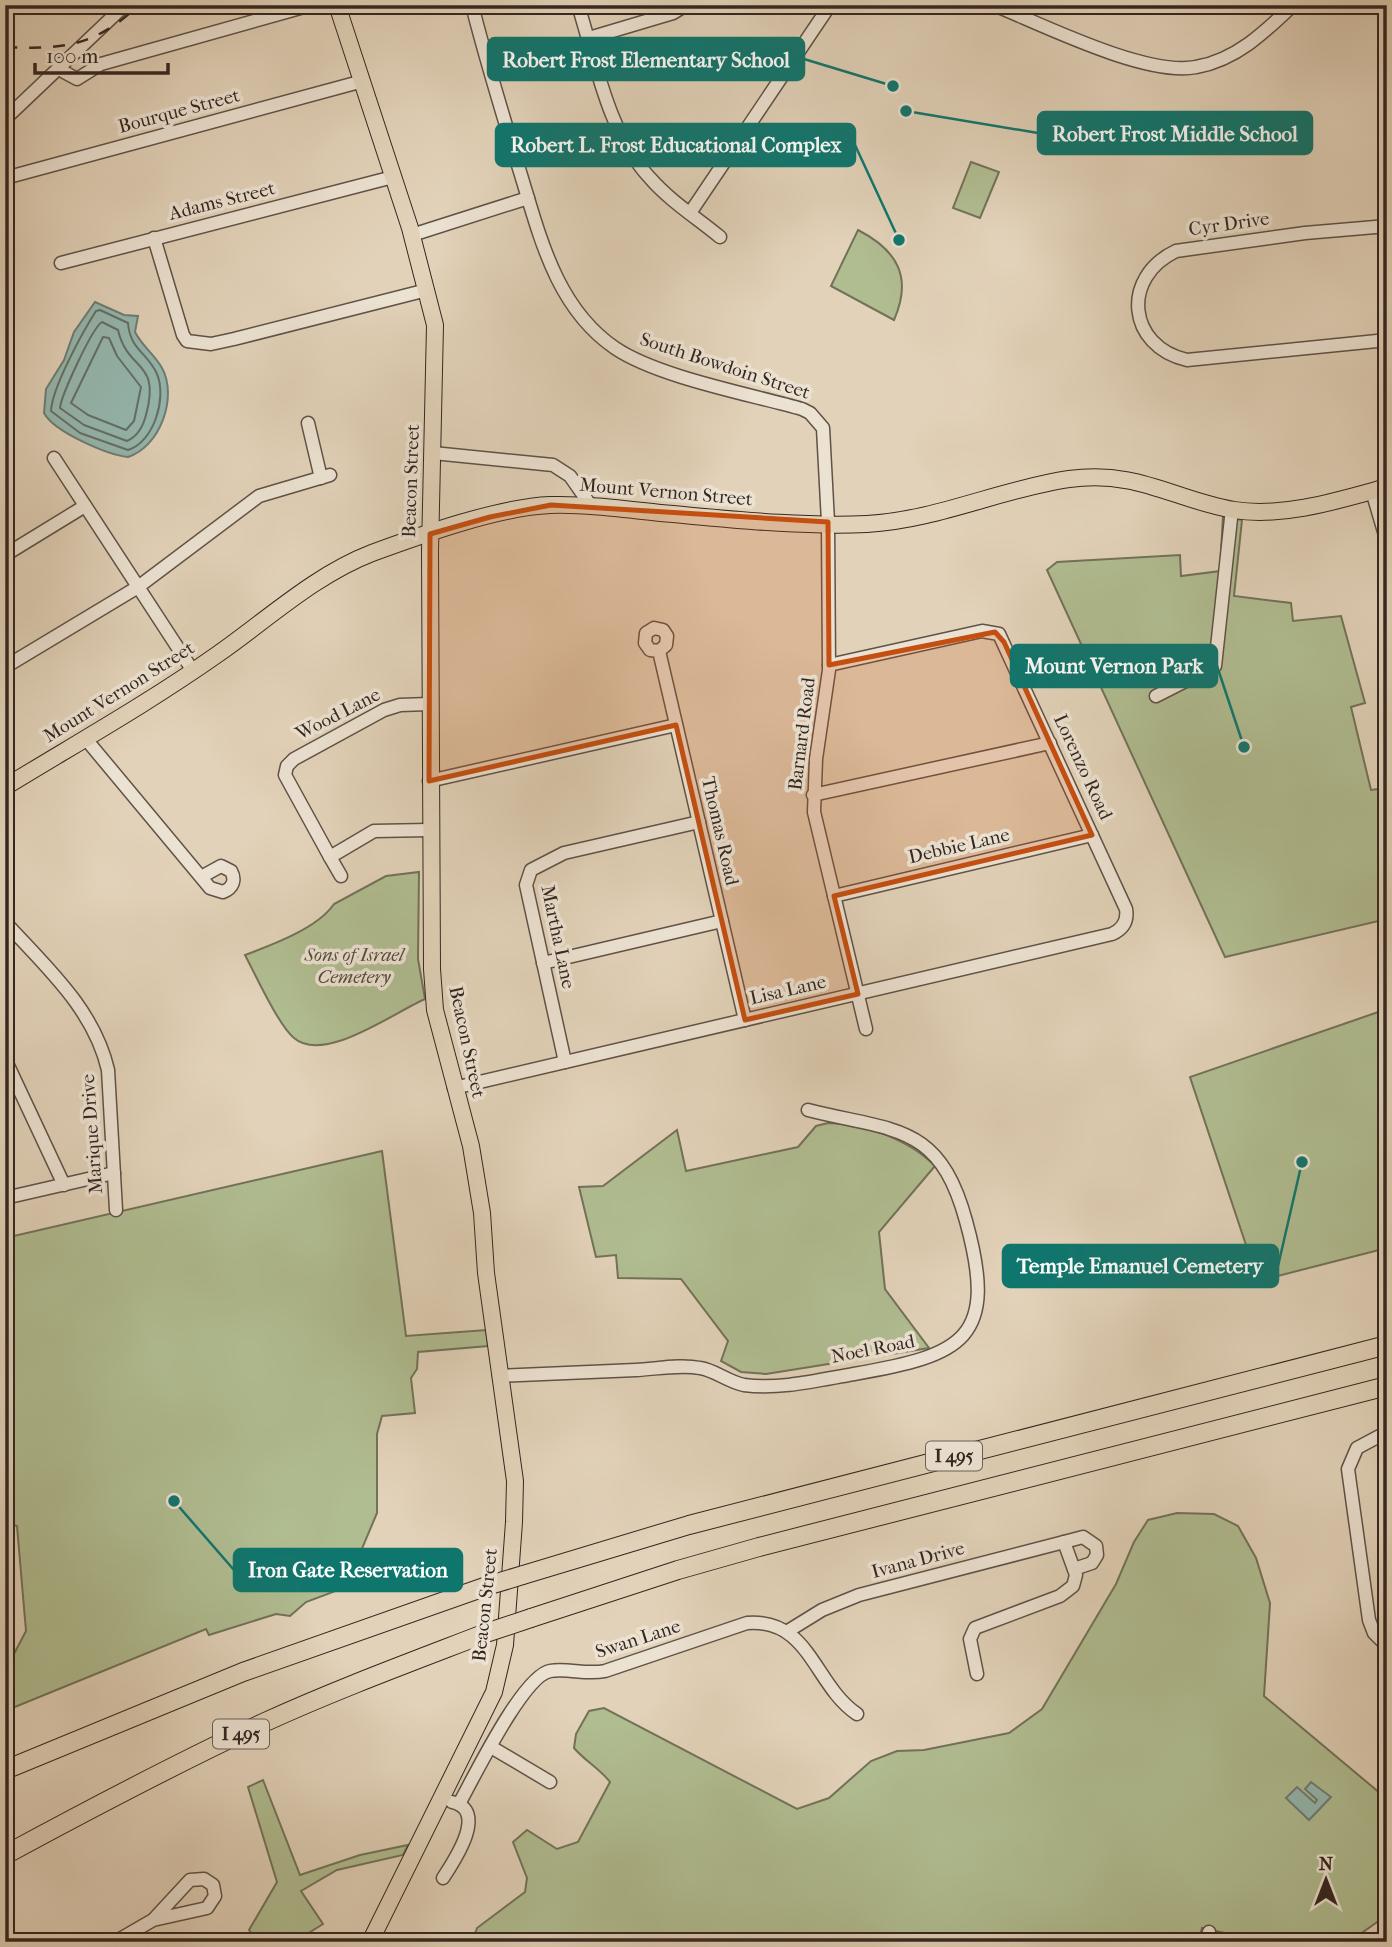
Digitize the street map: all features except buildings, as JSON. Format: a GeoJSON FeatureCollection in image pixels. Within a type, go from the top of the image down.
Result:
{"type":"FeatureCollection","features":[{"type":"Feature","properties":{"kind":"highway","name":"I 495"},"geometry":{"type":"LineString","coordinates":[[5,1770],[243,1672],[490,1585],[689,1525],[1387,1345]]}},
{"type":"Feature","properties":{"kind":"highway","name":"I 495"},"geometry":{"type":"LineString","coordinates":[[5,1855],[162,1771],[265,1722],[371,1677],[486,1633],[736,1554],[1387,1386]]}},
{"type":"Feature","properties":{"kind":"main road","name":"Beacon Street"},"geometry":{"type":"LineString","coordinates":[[337,5],[412,235],[427,290],[436,341],[430,534],[429,935],[435,1010],[471,1146],[482,1213],[499,1376],[515,1481],[503,1660],[494,1692],[370,1942]]}},
{"type":"Feature","properties":{"kind":"main road","name":"Mount Vernon Street"},"geometry":{"type":"LineString","coordinates":[[5,787],[193,671],[318,581],[370,554],[430,534],[529,508],[591,506],[764,522],[866,524],[917,518],[1069,479],[1107,477],[1142,481],[1232,509],[1282,511],[1379,489]]}},
{"type":"Feature","properties":{"kind":"street"},"geometry":{"type":"LineString","coordinates":[[5,119],[125,5]]}},
{"type":"Feature","properties":{"kind":"street"},"geometry":{"type":"LineString","coordinates":[[60,64],[64,72],[77,79],[101,64],[310,5]]}},
{"type":"Feature","properties":{"kind":"street","name":"South Bowdoin Street"},"geometry":{"type":"LineString","coordinates":[[472,5],[485,58],[548,260],[560,286],[587,323],[614,347],[649,365],[802,409],[820,424]]}},
{"type":"Feature","properties":{"kind":"street"},"geometry":{"type":"LineString","coordinates":[[578,5],[620,132],[635,159],[649,178],[720,237]]}},
{"type":"Feature","properties":{"kind":"street"},"geometry":{"type":"LineString","coordinates":[[589,38],[673,13],[687,5]]}},
{"type":"Feature","properties":{"kind":"street"},"geometry":{"type":"LineString","coordinates":[[691,214],[830,5]]}},
{"type":"Feature","properties":{"kind":"street"},"geometry":{"type":"LineString","coordinates":[[994,5],[1139,62],[1177,69],[1198,67],[1228,56],[1262,34],[1293,5]]}},
{"type":"Feature","properties":{"kind":"street","name":"Bourque Street"},"geometry":{"type":"LineString","coordinates":[[5,178],[363,81]]}},
{"type":"Feature","properties":{"kind":"street","name":"Adams Street"},"geometry":{"type":"LineString","coordinates":[[61,262],[393,177]]}},
{"type":"Feature","properties":{"kind":"street"},"geometry":{"type":"LineString","coordinates":[[412,235],[528,198]]}},
{"type":"Feature","properties":{"kind":"street","name":"Cyr Drive"},"geometry":{"type":"LineString","coordinates":[[1387,226],[1318,231],[1176,251],[1165,256],[1147,274],[1141,285],[1138,310],[1146,333],[1154,343],[1175,357],[1187,360],[1387,340]]}},
{"type":"Feature","properties":{"kind":"street"},"geometry":{"type":"LineString","coordinates":[[154,238],[183,335],[190,342],[211,344],[234,339],[427,290]]}},
{"type":"Feature","properties":{"kind":"street"},"geometry":{"type":"LineString","coordinates":[[5,667],[138,587],[259,496],[325,477],[308,423]]}},
{"type":"Feature","properties":{"kind":"street","name":"Barnard Road"},"geometry":{"type":"LineString","coordinates":[[820,424],[825,436],[829,664],[813,795],[814,812],[866,1029]]}},
{"type":"Feature","properties":{"kind":"street"},"geometry":{"type":"LineString","coordinates":[[433,453],[563,468],[591,506]]}},
{"type":"Feature","properties":{"kind":"street"},"geometry":{"type":"LineString","coordinates":[[54,458],[193,671]]}},
{"type":"Feature","properties":{"kind":"street"},"geometry":{"type":"LineString","coordinates":[[1379,489],[1387,542]]}},
{"type":"Feature","properties":{"kind":"street"},"geometry":{"type":"LineString","coordinates":[[5,555],[85,506]]}},
{"type":"Feature","properties":{"kind":"street"},"geometry":{"type":"LineString","coordinates":[[1156,696],[1215,666],[1232,509]]}},
{"type":"Feature","properties":{"kind":"street","name":"Lorenzo Road"},"geometry":{"type":"LineString","coordinates":[[829,664],[982,631],[995,632],[1004,642],[1126,909],[1125,923]]}},
{"type":"Feature","properties":{"kind":"street","name":"Thomas Road"},"geometry":{"type":"LineString","coordinates":[[659,651],[745,1020]]}},
{"type":"Feature","properties":{"kind":"street","name":"Wood Lane"},"geometry":{"type":"LineString","coordinates":[[341,876],[286,782],[287,766],[384,710],[429,704]]}},
{"type":"Feature","properties":{"kind":"street"},"geometry":{"type":"LineString","coordinates":[[429,780],[676,725]]}},
{"type":"Feature","properties":{"kind":"street"},"geometry":{"type":"LineString","coordinates":[[85,738],[201,877]]}},
{"type":"Feature","properties":{"kind":"street"},"geometry":{"type":"LineString","coordinates":[[813,795],[1050,743]]}},
{"type":"Feature","properties":{"kind":"street","name":"Martha Lane"},"geometry":{"type":"LineString","coordinates":[[565,1062],[526,885],[531,870],[564,853],[699,822]]}},
{"type":"Feature","properties":{"kind":"street"},"geometry":{"type":"LineString","coordinates":[[330,857],[374,831],[429,830]]}},
{"type":"Feature","properties":{"kind":"street","name":"Debbie Lane"},"geometry":{"type":"LineString","coordinates":[[834,896],[1092,835]]}},
{"type":"Feature","properties":{"kind":"street"},"geometry":{"type":"LineString","coordinates":[[543,963],[722,920]]}},
{"type":"Feature","properties":{"kind":"street","name":"Marique Drive"},"geometry":{"type":"LineString","coordinates":[[5,922],[84,1012],[96,1031],[108,1070],[116,1210]]}},
{"type":"Feature","properties":{"kind":"street","name":"Lisa Lane"},"geometry":{"type":"LineString","coordinates":[[454,1088],[1112,934],[1125,923]]}},
{"type":"Feature","properties":{"kind":"street"},"geometry":{"type":"LineString","coordinates":[[5,1059],[64,1185]]}},
{"type":"Feature","properties":{"kind":"street","name":"Noel Road"},"geometry":{"type":"LineString","coordinates":[[499,1376],[701,1368],[745,1385],[778,1385],[903,1365],[936,1355],[957,1344],[975,1315],[978,1295],[967,1223],[950,1173],[936,1153],[916,1138],[889,1128],[808,1110]]}},
{"type":"Feature","properties":{"kind":"street"},"geometry":{"type":"LineString","coordinates":[[5,1198],[114,1173]]}},
{"type":"Feature","properties":{"kind":"street"},"geometry":{"type":"LineString","coordinates":[[1387,1432],[1357,1448],[1348,1469],[1369,1620],[1374,1633],[1387,1646]]}},
{"type":"Feature","properties":{"kind":"street","name":"Ivana Drive"},"geometry":{"type":"LineString","coordinates":[[788,1631],[822,1610],[859,1595],[1083,1537],[1096,1546],[1097,1555],[1092,1563],[1074,1569],[1076,1581],[1066,1594],[975,1628],[970,1639],[977,1674]]}},
{"type":"Feature","properties":{"kind":"street"},"geometry":{"type":"LineString","coordinates":[[1064,1542],[1074,1569]]}},
{"type":"Feature","properties":{"kind":"street","name":"Swan Lane"},"geometry":{"type":"LineString","coordinates":[[458,1804],[527,1687],[550,1671],[590,1674],[605,1671],[747,1623],[763,1622],[788,1631]]}},
{"type":"Feature","properties":{"kind":"street"},"geometry":{"type":"LineString","coordinates":[[788,1631],[840,1700],[857,1714]]}},
{"type":"Feature","properties":{"kind":"street"},"geometry":{"type":"LineString","coordinates":[[491,1747],[550,1782]]}},
{"type":"Feature","properties":{"kind":"street"},"geometry":{"type":"LineString","coordinates":[[441,1800],[458,1804],[467,1812],[469,1821],[457,1856],[443,1878]]}},
{"type":"Feature","properties":{"kind":"street"},"geometry":{"type":"LineString","coordinates":[[115,1942],[153,1920],[190,1880],[204,1878],[213,1885],[214,1900],[207,1908],[153,1920]]}},
{"type":"Feature","properties":{"kind":"highlighted area"},"geometry":{"type":"Polygon","coordinates":[[[551,505],[828,522],[829,665],[995,632],[1004,642],[1092,835],[834,896],[858,994],[745,1020],[676,725],[429,781],[430,534],[490,517],[551,505]]]}},
{"type":"Feature","properties":{"kind":"green space"},"geometry":{"type":"Polygon","coordinates":[[[971,162],[999,172],[980,218],[953,208],[971,162]]]}},
{"type":"Feature","properties":{"kind":"green space"},"geometry":{"type":"Polygon","coordinates":[[[858,230],[883,246],[898,266],[902,291],[894,320],[831,286],[858,230]]]}},
{"type":"Feature","properties":{"kind":"green space"},"geometry":{"type":"Polygon","coordinates":[[[1223,516],[1242,520],[1234,596],[1291,603],[1293,621],[1341,616],[1365,703],[1351,707],[1371,790],[1387,788],[1387,919],[1225,957],[1047,570],[1057,562],[1180,555],[1181,576],[1220,571],[1223,516]]]}},
{"type":"Feature","properties":{"kind":"green space","name":"Sons of Israel Cemetery"},"geometry":{"type":"Polygon","coordinates":[[[419,872],[418,959],[425,999],[359,1034],[340,1041],[323,1045],[307,1044],[294,1038],[275,1011],[245,955],[306,928],[327,913],[334,904],[386,876],[419,872]]]}},
{"type":"Feature","properties":{"kind":"green space"},"geometry":{"type":"Polygon","coordinates":[[[1387,1009],[1387,1248],[1258,1281],[1190,1077],[1387,1009]]]}},
{"type":"Feature","properties":{"kind":"green space"},"geometry":{"type":"Polygon","coordinates":[[[828,1123],[856,1126],[886,1135],[913,1148],[935,1166],[879,1232],[885,1289],[929,1348],[766,1374],[741,1372],[721,1361],[728,1341],[681,1279],[618,1278],[616,1255],[596,1257],[579,1187],[603,1186],[677,1130],[686,1171],[798,1147],[816,1126],[828,1123]]]}},
{"type":"Feature","properties":{"kind":"green space"},"geometry":{"type":"Polygon","coordinates":[[[382,1151],[406,1336],[486,1330],[488,1346],[418,1352],[417,1369],[411,1378],[415,1413],[382,1416],[377,1434],[377,1513],[358,1558],[354,1584],[306,1602],[290,1616],[276,1614],[209,1635],[206,1629],[5,1711],[5,1671],[26,1631],[17,1526],[5,1523],[5,1425],[8,1424],[5,1401],[5,1238],[382,1151]]]}},
{"type":"Feature","properties":{"kind":"green space"},"geometry":{"type":"Polygon","coordinates":[[[1177,1513],[1214,1514],[1238,1526],[1256,1558],[1270,1603],[1264,1696],[1387,1799],[1387,1915],[1349,1942],[1265,1942],[1202,1928],[1198,1942],[472,1942],[477,1928],[525,1892],[527,1878],[513,1842],[527,1830],[557,1849],[578,1842],[610,1782],[574,1748],[576,1734],[589,1711],[604,1708],[797,1809],[829,1798],[871,1761],[897,1751],[924,1750],[1009,1733],[1042,1709],[1116,1584],[1134,1542],[1148,1520],[1177,1513]]]}},
{"type":"Feature","properties":{"kind":"green space"},"geometry":{"type":"Polygon","coordinates":[[[263,1780],[300,1875],[360,1855],[408,1845],[403,1855],[337,1870],[301,1891],[323,1924],[294,1942],[258,1942],[249,1930],[277,1882],[248,1787],[263,1780]]]}},
{"type":"Feature","properties":{"kind":"water"},"geometry":{"type":"Polygon","coordinates":[[[95,302],[124,315],[138,316],[135,332],[159,363],[166,380],[168,393],[163,420],[149,443],[128,457],[108,452],[70,435],[44,413],[46,389],[64,360],[74,332],[95,302]]]}},
{"type":"Feature","properties":{"kind":"water"},"geometry":{"type":"Polygon","coordinates":[[[1311,1782],[1331,1797],[1309,1820],[1286,1798],[1297,1787],[1315,1803],[1317,1800],[1305,1789],[1311,1782]]]}},
{"type":"Feature","properties":{"kind":"railway"},"geometry":{"type":"LineString","coordinates":[[5,47],[45,47],[78,43],[108,29],[139,5]]}},
{"type":"Feature","properties":{"kind":"place","name":"Robert Frost Elementary School"},"geometry":{"type":"Point","coordinates":[893,86]}},
{"type":"Feature","properties":{"kind":"place","name":"Robert Frost Middle School"},"geometry":{"type":"Point","coordinates":[906,111]}},
{"type":"Feature","properties":{"kind":"place","name":"Robert L. Frost Educational Complex"},"geometry":{"type":"Point","coordinates":[899,240]}},
{"type":"Feature","properties":{"kind":"place","name":"Mount Vernon Park"},"geometry":{"type":"Point","coordinates":[1244,747]}},
{"type":"Feature","properties":{"kind":"place","name":"Temple Emanuel Cemetery"},"geometry":{"type":"Point","coordinates":[1302,1162]}},
{"type":"Feature","properties":{"kind":"place","name":"Iron Gate Reservation"},"geometry":{"type":"Point","coordinates":[174,1501]}}]}
